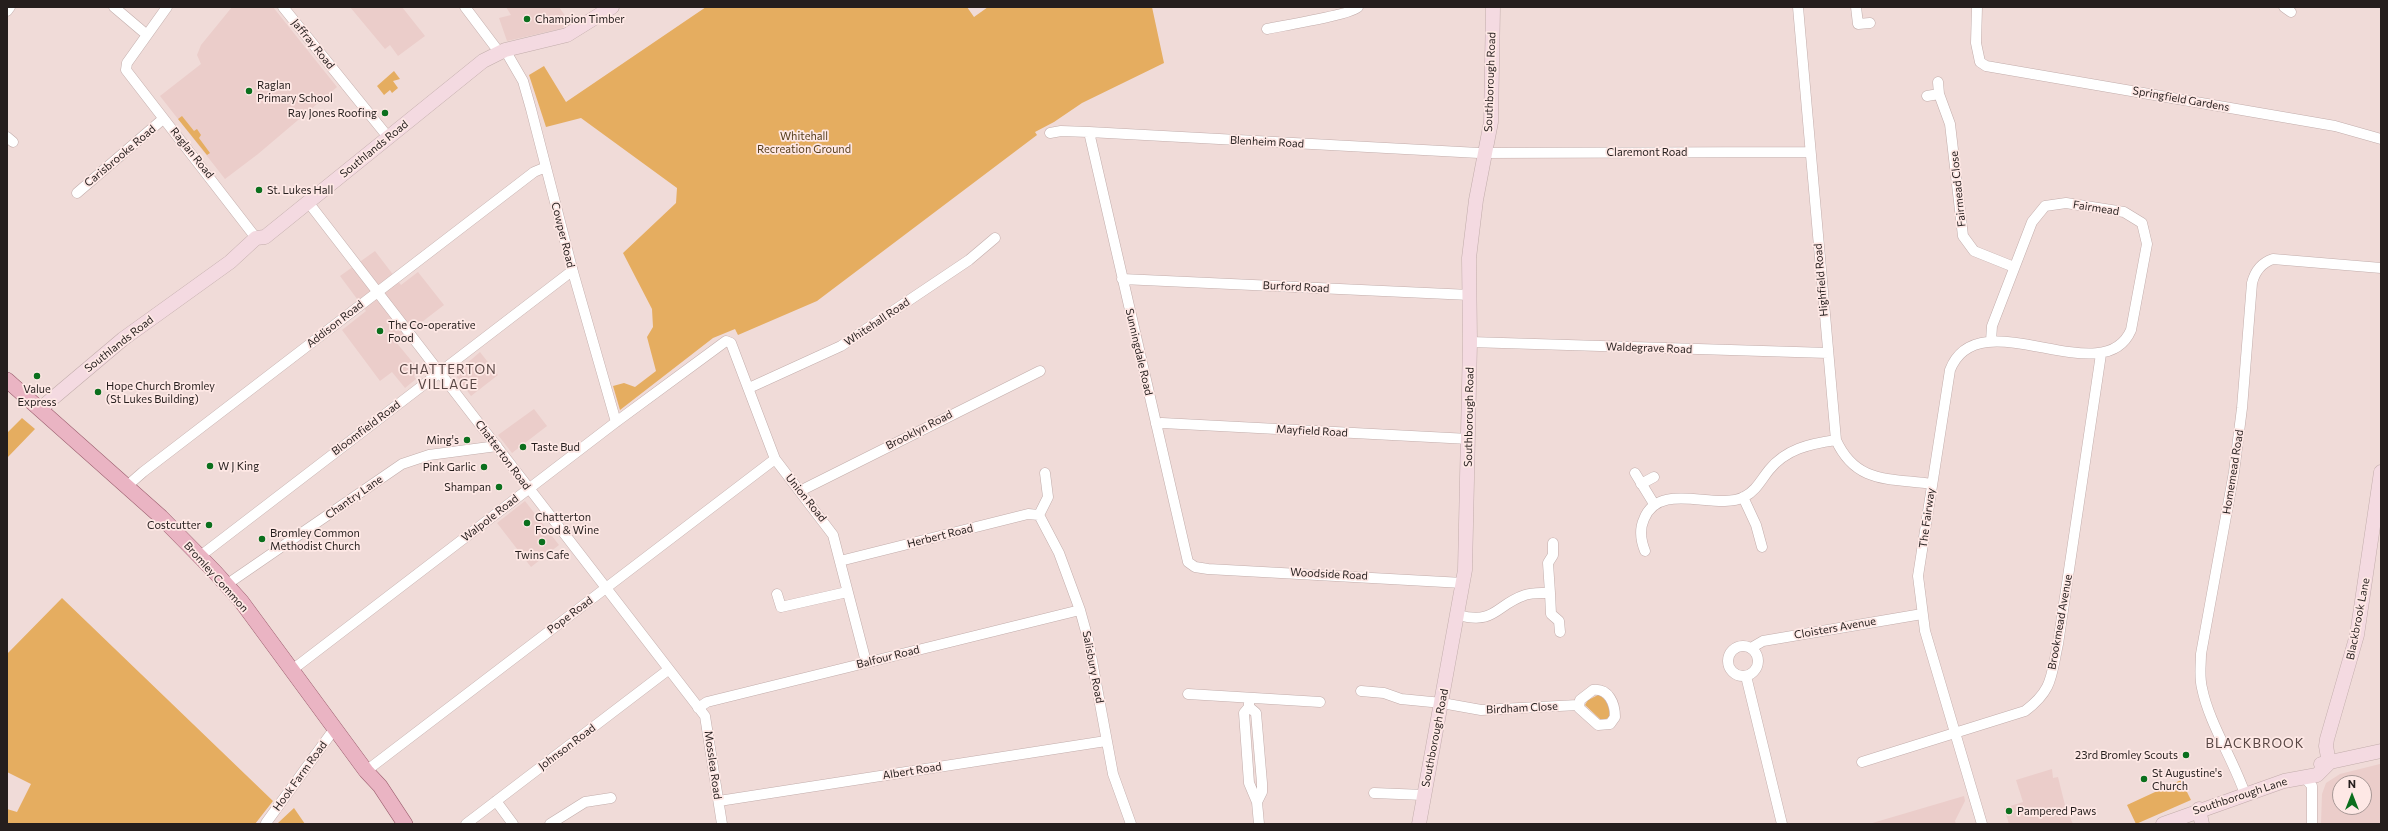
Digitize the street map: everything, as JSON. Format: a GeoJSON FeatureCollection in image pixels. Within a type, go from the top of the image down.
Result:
{"type":"FeatureCollection","features":[{"type":"Feature","properties":{"kind":"main road","name":"Bromley Common"},"geometry":{"type":"LineString","coordinates":[[7,380],[127,486],[241,601],[366,771],[380,786],[405,824]]}},
{"type":"Feature","properties":{"kind":"street"},"geometry":{"type":"LineString","coordinates":[[7,11],[10,7]]}},
{"type":"Feature","properties":{"kind":"street"},"geometry":{"type":"LineString","coordinates":[[114,7],[147,35],[167,7]]}},
{"type":"Feature","properties":{"kind":"street","name":"Jaffray Road"},"geometry":{"type":"LineString","coordinates":[[283,7],[388,137]]}},
{"type":"Feature","properties":{"kind":"street","name":"Cowper Road"},"geometry":{"type":"LineString","coordinates":[[465,7],[502,51],[523,81],[573,272],[616,422]]}},
{"type":"Feature","properties":{"kind":"street"},"geometry":{"type":"LineString","coordinates":[[1267,29],[1291,22],[1347,14],[1358,7]]}},
{"type":"Feature","properties":{"kind":"street","name":"Southborough Road"},"geometry":{"type":"LineString","coordinates":[[1419,824],[1463,583],[1469,439],[1470,240],[1491,122],[1493,7]]}},
{"type":"Feature","properties":{"kind":"street","name":"Highfield Road"},"geometry":{"type":"LineString","coordinates":[[1798,7],[1809,152],[1836,440],[1850,464],[1866,474],[1932,484]]}},
{"type":"Feature","properties":{"kind":"street"},"geometry":{"type":"LineString","coordinates":[[1856,7],[1858,24],[1870,23]]}},
{"type":"Feature","properties":{"kind":"street","name":"Springfield Gardens"},"geometry":{"type":"LineString","coordinates":[[1977,7],[1976,43],[1980,62],[1986,66],[2335,126],[2381,139]]}},
{"type":"Feature","properties":{"kind":"street","name":"Southlands Road"},"geometry":{"type":"LineString","coordinates":[[40,409],[123,339],[230,262],[256,238],[265,237],[483,61],[502,51],[561,37],[581,28],[605,9]]}},
{"type":"Feature","properties":{"kind":"street","name":"Raglan Road"},"geometry":{"type":"LineString","coordinates":[[147,35],[127,63],[126,70],[196,157],[256,238]]}},
{"type":"Feature","properties":{"kind":"street","name":"Fairmead Close"},"geometry":{"type":"LineString","coordinates":[[1938,82],[1939,94],[1950,124],[1963,236],[1974,251],[2014,267]]}},
{"type":"Feature","properties":{"kind":"street"},"geometry":{"type":"LineString","coordinates":[[1927,96],[1939,94]]}},
{"type":"Feature","properties":{"kind":"street","name":"Carisbrooke Road"},"geometry":{"type":"LineString","coordinates":[[76,193],[164,119]]}},
{"type":"Feature","properties":{"kind":"street","name":"Blenheim Road"},"geometry":{"type":"LineString","coordinates":[[1050,133],[1061,131],[1089,132],[1485,153]]}},
{"type":"Feature","properties":{"kind":"street","name":"Sunningdale Road"},"geometry":{"type":"LineString","coordinates":[[1089,132],[1186,558],[1195,567]]}},
{"type":"Feature","properties":{"kind":"street","name":"Claremont Road"},"geometry":{"type":"LineString","coordinates":[[1485,153],[1809,152]]}},
{"type":"Feature","properties":{"kind":"street","name":"Addison Road"},"geometry":{"type":"LineString","coordinates":[[127,486],[143,472],[534,172],[546,167]]}},
{"type":"Feature","properties":{"kind":"street","name":"Chatterton Road"},"geometry":{"type":"LineString","coordinates":[[308,202],[698,708]]}},
{"type":"Feature","properties":{"kind":"street","name":"Fairmead"},"geometry":{"type":"LineString","coordinates":[[1991,341],[1992,326],[2014,267],[2036,215],[2045,206],[2066,203],[2124,212],[2142,224],[2147,244],[2131,330],[2122,345],[2116,349],[2101,354]]}},
{"type":"Feature","properties":{"kind":"street","name":"Whitehall Road"},"geometry":{"type":"LineString","coordinates":[[749,388],[841,346],[969,260],[995,238]]}},
{"type":"Feature","properties":{"kind":"street","name":"Homemead Road"},"geometry":{"type":"LineString","coordinates":[[2244,794],[2211,715],[2202,689],[2200,677],[2202,654],[2234,472],[2242,408],[2253,279],[2258,268],[2265,262],[2273,259],[2381,268]]}},
{"type":"Feature","properties":{"kind":"street","name":"Bloomfield Road"},"geometry":{"type":"LineString","coordinates":[[199,557],[568,274],[573,272]]}},
{"type":"Feature","properties":{"kind":"street","name":"Burford Road"},"geometry":{"type":"LineString","coordinates":[[1122,279],[1470,295]]}},
{"type":"Feature","properties":{"kind":"street","name":"Union Road"},"geometry":{"type":"LineString","coordinates":[[729,341],[749,388],[775,459],[830,529],[840,561],[866,662]]}},
{"type":"Feature","properties":{"kind":"street","name":"Walpole Road"},"geometry":{"type":"LineString","coordinates":[[292,670],[616,422],[718,346],[729,341]]}},
{"type":"Feature","properties":{"kind":"street","name":"The Fairway"},"geometry":{"type":"LineString","coordinates":[[1982,824],[1955,734],[1922,614],[1918,576],[1953,362],[1963,349],[1971,344],[1991,341],[2101,354]]}},
{"type":"Feature","properties":{"kind":"street","name":"Waldegrave Road"},"geometry":{"type":"LineString","coordinates":[[1470,342],[1828,353]]}},
{"type":"Feature","properties":{"kind":"street","name":"Brookmead Avenue"},"geometry":{"type":"LineString","coordinates":[[1862,762],[2026,712],[2038,702],[2048,688],[2058,644],[2101,354]]}},
{"type":"Feature","properties":{"kind":"street","name":"Brooklyn Road"},"geometry":{"type":"LineString","coordinates":[[800,491],[1040,371]]}},
{"type":"Feature","properties":{"kind":"street","name":"Mayfield Road"},"geometry":{"type":"LineString","coordinates":[[1156,424],[1162,423],[1469,439]]}},
{"type":"Feature","properties":{"kind":"street"},"geometry":{"type":"LineString","coordinates":[[1654,544],[1644,548],[1641,526],[1645,514],[1654,504],[1678,497],[1715,500],[1743,497],[1757,488],[1778,459],[1793,450],[1836,440]]}},
{"type":"Feature","properties":{"kind":"street","name":"Chantry Lane"},"geometry":{"type":"LineString","coordinates":[[226,585],[402,464],[429,456],[497,446]]}},
{"type":"Feature","properties":{"kind":"street","name":"Pope Road"},"geometry":{"type":"LineString","coordinates":[[366,771],[775,459]]}},
{"type":"Feature","properties":{"kind":"street","name":"Blackbrook Lane"},"geometry":{"type":"LineString","coordinates":[[2329,763],[2326,746],[2327,739],[2357,635],[2381,472]]}},
{"type":"Feature","properties":{"kind":"street"},"geometry":{"type":"LineString","coordinates":[[1039,515],[1048,497],[1045,473]]}},
{"type":"Feature","properties":{"kind":"street"},"geometry":{"type":"LineString","coordinates":[[1635,473],[1654,504]]}},
{"type":"Feature","properties":{"kind":"street"},"geometry":{"type":"LineString","coordinates":[[1641,484],[1654,477]]}},
{"type":"Feature","properties":{"kind":"street"},"geometry":{"type":"LineString","coordinates":[[1743,497],[1756,525],[1762,547]]}},
{"type":"Feature","properties":{"kind":"street","name":"Herbert Road"},"geometry":{"type":"LineString","coordinates":[[840,561],[1028,514],[1039,515]]}},
{"type":"Feature","properties":{"kind":"street","name":"Salisbury Road"},"geometry":{"type":"LineString","coordinates":[[1039,515],[1059,553],[1080,610],[1090,646],[1113,774],[1130,824]]}},
{"type":"Feature","properties":{"kind":"street"},"geometry":{"type":"LineString","coordinates":[[1553,543],[1553,555],[1548,563],[1550,593],[1552,614],[1559,621],[1560,632]]}},
{"type":"Feature","properties":{"kind":"street","name":"Woodside Road"},"geometry":{"type":"LineString","coordinates":[[1195,567],[1463,583]]}},
{"type":"Feature","properties":{"kind":"street"},"geometry":{"type":"LineString","coordinates":[[777,594],[781,607],[847,592]]}},
{"type":"Feature","properties":{"kind":"street"},"geometry":{"type":"LineString","coordinates":[[1458,615],[1481,618],[1498,611],[1526,594],[1550,593]]}},
{"type":"Feature","properties":{"kind":"street","name":"Balfour Road"},"geometry":{"type":"LineString","coordinates":[[698,708],[707,702],[1080,610]]}},
{"type":"Feature","properties":{"kind":"street","name":"Cloisters Avenue"},"geometry":{"type":"LineString","coordinates":[[1746,676],[1741,676],[1731,671],[1728,660],[1732,650],[1737,647],[1742,646],[1751,648],[1763,641],[1922,614]]}},
{"type":"Feature","properties":{"kind":"street"},"geometry":{"type":"LineString","coordinates":[[1751,648],[1756,654],[1758,664],[1755,670],[1746,676],[1782,824]]}},
{"type":"Feature","properties":{"kind":"street","name":"Johnson Road"},"geometry":{"type":"LineString","coordinates":[[466,824],[668,670]]}},
{"type":"Feature","properties":{"kind":"street","name":"Birdham Close"},"geometry":{"type":"LineString","coordinates":[[1360,691],[1384,692],[1401,699],[1442,703],[1481,710],[1578,705]]}},
{"type":"Feature","properties":{"kind":"street"},"geometry":{"type":"LineString","coordinates":[[1188,694],[1249,703],[1320,702]]}},
{"type":"Feature","properties":{"kind":"street"},"geometry":{"type":"LineString","coordinates":[[1249,703],[1256,713],[1257,721],[1262,783],[1262,792],[1257,802],[1259,824]]}},
{"type":"Feature","properties":{"kind":"street","name":"Mosslea Road"},"geometry":{"type":"LineString","coordinates":[[698,708],[705,716],[708,725],[722,824]]}},
{"type":"Feature","properties":{"kind":"street","name":"Hook Farm Road"},"geometry":{"type":"LineString","coordinates":[[266,823],[335,728]]}},
{"type":"Feature","properties":{"kind":"street","name":"Albert Road"},"geometry":{"type":"LineString","coordinates":[[719,800],[1106,741]]}},
{"type":"Feature","properties":{"kind":"street","name":"Southborough Lane"},"geometry":{"type":"LineString","coordinates":[[2163,824],[2199,809],[2244,794],[2304,781],[2302,770],[2381,751]]}},
{"type":"Feature","properties":{"kind":"street"},"geometry":{"type":"LineString","coordinates":[[2304,781],[2312,824]]}},
{"type":"Feature","properties":{"kind":"street"},"geometry":{"type":"LineString","coordinates":[[1374,792],[1424,795]]}},
{"type":"Feature","properties":{"kind":"street"},"geometry":{"type":"LineString","coordinates":[[550,824],[585,802],[611,798]]}},
{"type":"Feature","properties":{"kind":"street"},"geometry":{"type":"LineString","coordinates":[[496,800],[513,824]]}},
{"type":"Feature","properties":{"kind":"street"},"geometry":{"type":"LineString","coordinates":[[2199,809],[2202,824]]}},
{"type":"Feature","properties":{"kind":"shaded area","name":"Raglan Primary School"},"geometry":{"type":"Polygon","coordinates":[[[232,7],[273,7],[337,87],[258,154],[225,179],[160,96],[201,64],[197,55],[201,45],[232,7]]]}},
{"type":"Feature","properties":{"kind":"shaded area"},"geometry":{"type":"Polygon","coordinates":[[[350,7],[402,7],[425,36],[398,56],[390,45],[385,49],[350,7]]]}},
{"type":"Feature","properties":{"kind":"shaded area"},"geometry":{"type":"Polygon","coordinates":[[[506,7],[559,7],[571,24],[560,29],[507,41],[499,18],[511,15],[506,7]]]}},
{"type":"Feature","properties":{"kind":"shaded area"},"geometry":{"type":"Polygon","coordinates":[[[375,251],[401,285],[418,272],[444,305],[396,342],[419,370],[414,376],[416,379],[405,388],[392,372],[380,381],[342,330],[366,311],[340,276],[375,251]]]}},
{"type":"Feature","properties":{"kind":"shaded area"},"geometry":{"type":"Polygon","coordinates":[[[480,352],[498,375],[471,396],[457,377],[457,372],[480,352]]]}},
{"type":"Feature","properties":{"kind":"shaded area"},"geometry":{"type":"Polygon","coordinates":[[[534,409],[547,426],[512,453],[498,435],[534,409]]]}},
{"type":"Feature","properties":{"kind":"shaded area"},"geometry":{"type":"Polygon","coordinates":[[[525,501],[559,545],[531,567],[497,523],[525,501]]]}},
{"type":"Feature","properties":{"kind":"shaded area"},"geometry":{"type":"Polygon","coordinates":[[[2380,764],[2381,824],[2321,824],[2322,794],[2326,783],[2332,779],[2332,815],[2372,815],[2372,775],[2338,775],[2380,764]]]}},
{"type":"Feature","properties":{"kind":"shaded area"},"geometry":{"type":"Polygon","coordinates":[[[2052,769],[2053,778],[2058,777],[2066,809],[2073,824],[2009,824],[2004,808],[2023,802],[2016,780],[2052,769]]]}},
{"type":"Feature","properties":{"kind":"shaded area"},"geometry":{"type":"Polygon","coordinates":[[[1964,796],[1965,801],[1955,821],[1956,824],[1869,824],[1964,796]]]}},
{"type":"Feature","properties":{"kind":"green space","name":"Whitehall Recreation Ground"},"geometry":{"type":"Polygon","coordinates":[[[706,7],[967,7],[974,17],[988,7],[1152,7],[1164,63],[1082,103],[1054,122],[1035,132],[1037,135],[817,301],[738,335],[735,329],[713,338],[620,410],[613,386],[624,383],[635,387],[656,371],[647,337],[653,327],[652,309],[623,253],[676,203],[677,188],[581,118],[546,127],[529,75],[544,66],[566,102],[706,7]]]}},
{"type":"Feature","properties":{"kind":"green space"},"geometry":{"type":"Polygon","coordinates":[[[394,71],[400,79],[393,81],[398,88],[392,93],[390,90],[384,95],[377,86],[394,71]]]}},
{"type":"Feature","properties":{"kind":"green space"},"geometry":{"type":"Polygon","coordinates":[[[182,116],[194,131],[197,129],[201,135],[199,138],[210,153],[207,155],[178,119],[182,116]]]}},
{"type":"Feature","properties":{"kind":"green space"},"geometry":{"type":"Polygon","coordinates":[[[22,418],[35,429],[7,458],[7,433],[22,418]]]}},
{"type":"Feature","properties":{"kind":"green space"},"geometry":{"type":"Polygon","coordinates":[[[62,598],[273,801],[255,824],[7,824],[7,809],[17,812],[31,784],[7,772],[7,654],[62,598]]]}},
{"type":"Feature","properties":{"kind":"green space"},"geometry":{"type":"Polygon","coordinates":[[[1598,695],[1606,701],[1609,707],[1609,717],[1605,720],[1600,719],[1585,705],[1588,700],[1598,695]]]}},
{"type":"Feature","properties":{"kind":"green space"},"geometry":{"type":"Polygon","coordinates":[[[2181,780],[2191,800],[2136,824],[2127,805],[2181,780]]]}},
{"type":"Feature","properties":{"kind":"green space"},"geometry":{"type":"Polygon","coordinates":[[[294,808],[305,824],[277,824],[279,822],[294,808]]]}},
{"type":"Feature","properties":{"kind":"place","name":"Champion Timber"},"geometry":{"type":"Point","coordinates":[527,19]}},
{"type":"Feature","properties":{"kind":"place","name":"Raglan Primary School"},"geometry":{"type":"Point","coordinates":[249,91]}},
{"type":"Feature","properties":{"kind":"place","name":"Ray Jones Roofing"},"geometry":{"type":"Point","coordinates":[385,113]}},
{"type":"Feature","properties":{"kind":"place","name":"St. Lukes Hall"},"geometry":{"type":"Point","coordinates":[259,190]}},
{"type":"Feature","properties":{"kind":"place","name":"The Co-operative Food"},"geometry":{"type":"Point","coordinates":[380,331]}},
{"type":"Feature","properties":{"kind":"place","name":"Value Express"},"geometry":{"type":"Point","coordinates":[37,376]}},
{"type":"Feature","properties":{"kind":"place","name":"Hope Church Bromley (St Lukes Building)"},"geometry":{"type":"Point","coordinates":[98,392]}},
{"type":"Feature","properties":{"kind":"place","name":"Ming's"},"geometry":{"type":"Point","coordinates":[467,440]}},
{"type":"Feature","properties":{"kind":"place","name":"Taste Bud"},"geometry":{"type":"Point","coordinates":[523,447]}},
{"type":"Feature","properties":{"kind":"place","name":"W J King"},"geometry":{"type":"Point","coordinates":[210,466]}},
{"type":"Feature","properties":{"kind":"place","name":"Pink Garlic"},"geometry":{"type":"Point","coordinates":[484,467]}},
{"type":"Feature","properties":{"kind":"place","name":"Shampan"},"geometry":{"type":"Point","coordinates":[499,487]}},
{"type":"Feature","properties":{"kind":"place","name":"Chatterton Food & Wine"},"geometry":{"type":"Point","coordinates":[527,523]}},
{"type":"Feature","properties":{"kind":"place","name":"Costcutter"},"geometry":{"type":"Point","coordinates":[209,525]}},
{"type":"Feature","properties":{"kind":"place","name":"Bromley Common Methodist Church"},"geometry":{"type":"Point","coordinates":[262,539]}},
{"type":"Feature","properties":{"kind":"place","name":"Twins Cafe"},"geometry":{"type":"Point","coordinates":[542,542]}},
{"type":"Feature","properties":{"kind":"place","name":"23rd Bromley Scouts"},"geometry":{"type":"Point","coordinates":[2186,755]}},
{"type":"Feature","properties":{"kind":"place","name":"St Augustine's Church"},"geometry":{"type":"Point","coordinates":[2144,779]}},
{"type":"Feature","properties":{"kind":"place","name":"Pampered Paws"},"geometry":{"type":"Point","coordinates":[2009,811]}},
{"type":"Feature","properties":{"kind":"district","name":"CHATTERTON VILLAGE"},"geometry":{"type":"Point","coordinates":[448,378]}},
{"type":"Feature","properties":{"kind":"district","name":"BLACKBROOK"},"geometry":{"type":"Point","coordinates":[2255,744]}}]}
